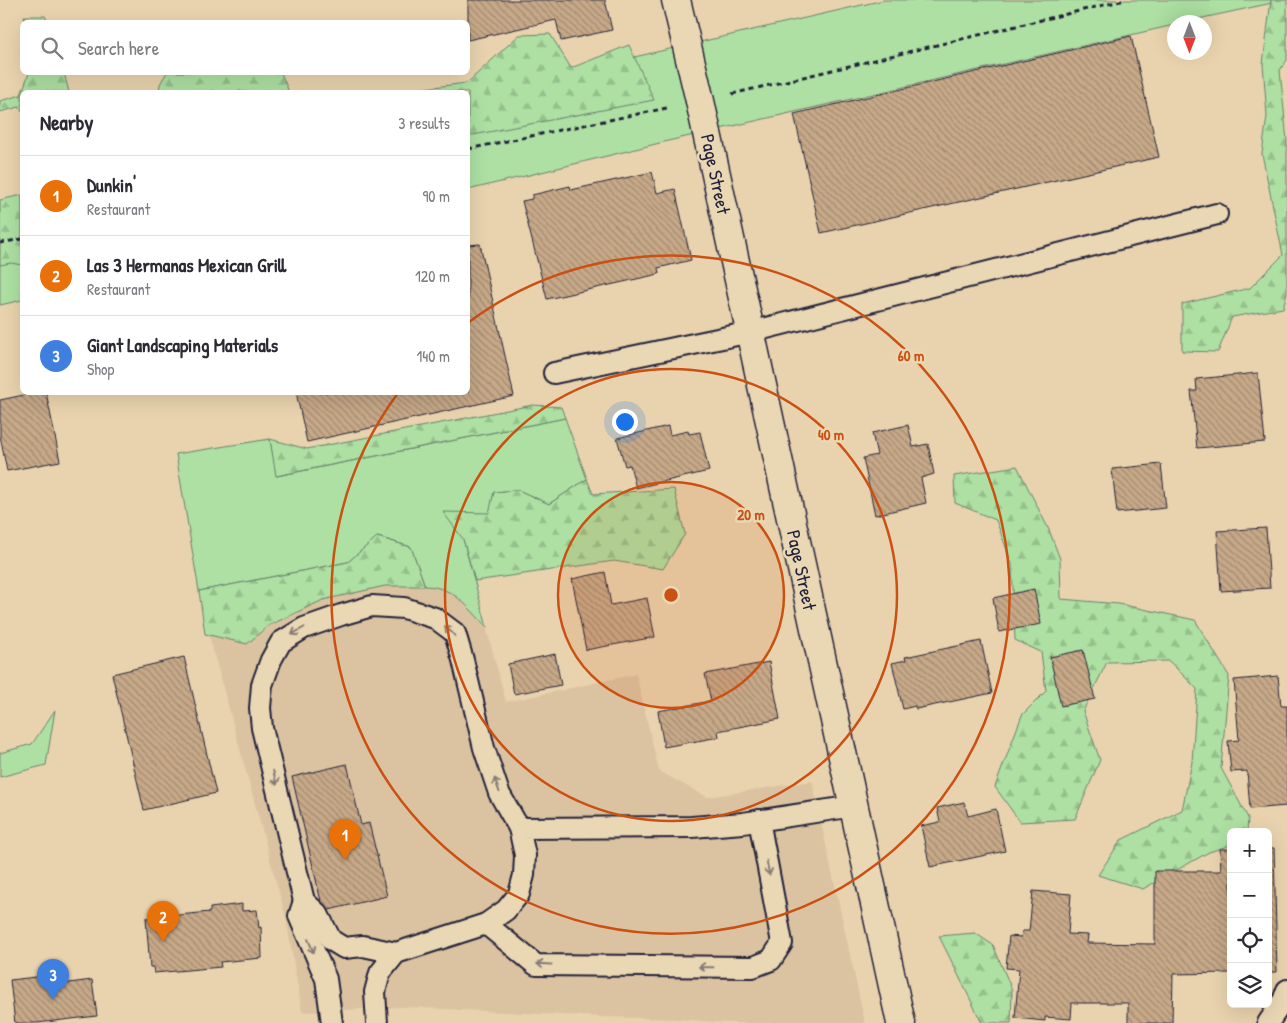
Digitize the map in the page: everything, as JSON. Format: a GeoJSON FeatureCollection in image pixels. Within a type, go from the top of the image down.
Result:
{"type":"FeatureCollection","features":[{"type":"Feature","properties":{"kind":"street","name":"Page Street"},"geometry":{"type":"LineString","coordinates":[[676,0],[751,332],[901,1023]]}},
{"type":"Feature","properties":{"kind":"lane"},"geometry":{"type":"LineString","coordinates":[[554,373],[751,332],[1217,214]]}},
{"type":"Feature","properties":{"kind":"lane"},"geometry":{"type":"LineString","coordinates":[[304,901],[318,914],[331,940],[344,948],[363,946],[396,953],[486,924],[506,910],[519,894],[524,875],[525,855],[519,828],[499,793],[484,748],[455,633],[435,618],[404,608],[372,606],[304,628],[281,642],[271,660],[262,685],[260,708],[262,728],[304,901],[299,916],[326,979],[332,1023]]}},
{"type":"Feature","properties":{"kind":"lane"},"geometry":{"type":"LineString","coordinates":[[519,828],[692,827],[759,820],[854,806]]}},
{"type":"Feature","properties":{"kind":"lane"},"geometry":{"type":"LineString","coordinates":[[486,924],[536,965],[753,967],[771,960],[782,943],[759,820]]}},
{"type":"Feature","properties":{"kind":"lane"},"geometry":{"type":"LineString","coordinates":[[376,1023],[375,992],[380,974],[396,953]]}},
{"type":"Feature","properties":{"kind":"lane"},"geometry":{"type":"LineString","coordinates":[[1268,1023],[1283,1001],[1287,990]]}},
{"type":"Feature","properties":{"kind":"path"},"geometry":{"type":"LineString","coordinates":[[470,149],[700,101],[1125,0]]}},
{"type":"Feature","properties":{"kind":"path"},"geometry":{"type":"LineString","coordinates":[[0,243],[20,239]]}},
{"type":"Feature","properties":{"kind":"shaded area"},"geometry":{"type":"Polygon","coordinates":[[[463,539],[506,702],[636,674],[659,771],[707,797],[812,781],[865,1023],[728,1023],[403,1007],[302,1012],[286,918],[200,603],[463,539]]]}},
{"type":"Feature","properties":{"kind":"green space"},"geometry":{"type":"Polygon","coordinates":[[[884,0],[1286,0],[1212,16],[1167,15],[1167,27],[668,141],[470,190],[470,95],[884,0]]]}},
{"type":"Feature","properties":{"kind":"green space"},"geometry":{"type":"Polygon","coordinates":[[[1271,0],[1287,0],[1287,60],[1280,70],[1287,141],[1287,292],[1283,308],[1232,317],[1218,352],[1182,351],[1182,304],[1250,288],[1283,255],[1262,154],[1267,116],[1263,64],[1271,0]]]}},
{"type":"Feature","properties":{"kind":"green space"},"geometry":{"type":"Polygon","coordinates":[[[24,16],[45,16],[47,20],[25,20],[24,16]]]}},
{"type":"Feature","properties":{"kind":"green space"},"geometry":{"type":"Polygon","coordinates":[[[550,34],[571,68],[629,45],[654,100],[470,136],[470,90],[408,90],[467,83],[519,35],[550,34]]]}},
{"type":"Feature","properties":{"kind":"green space"},"geometry":{"type":"Polygon","coordinates":[[[28,75],[65,75],[68,90],[23,90],[28,75]]]}},
{"type":"Feature","properties":{"kind":"green space"},"geometry":{"type":"Polygon","coordinates":[[[165,75],[282,75],[288,90],[159,90],[160,84],[165,75]]]}},
{"type":"Feature","properties":{"kind":"green space"},"geometry":{"type":"Polygon","coordinates":[[[20,95],[20,109],[19,107],[0,112],[0,101],[20,95]]]}},
{"type":"Feature","properties":{"kind":"green space"},"geometry":{"type":"Polygon","coordinates":[[[20,195],[20,265],[11,263],[0,265],[0,200],[20,195]]]}},
{"type":"Feature","properties":{"kind":"green space"},"geometry":{"type":"Polygon","coordinates":[[[20,197],[20,300],[0,305],[0,202],[20,197]]]}},
{"type":"Feature","properties":{"kind":"green space"},"geometry":{"type":"Polygon","coordinates":[[[533,405],[561,407],[565,418],[276,476],[270,439],[307,449],[533,405]]]}},
{"type":"Feature","properties":{"kind":"green space"},"geometry":{"type":"Polygon","coordinates":[[[565,418],[587,479],[549,504],[518,490],[494,492],[490,513],[463,539],[487,627],[453,594],[435,587],[425,586],[411,547],[378,537],[348,562],[199,591],[176,454],[270,439],[277,476],[565,418]]]}},
{"type":"Feature","properties":{"kind":"green space"},"geometry":{"type":"Polygon","coordinates":[[[1017,466],[1049,530],[1060,559],[1061,599],[1119,604],[1195,620],[1229,676],[1221,768],[1248,818],[1247,828],[1227,828],[1227,846],[1209,852],[1143,889],[1098,875],[1121,840],[1182,810],[1192,762],[1197,689],[1169,661],[1107,662],[1083,711],[1100,760],[1075,819],[1020,822],[995,787],[1022,715],[1046,691],[1041,652],[1015,640],[1012,564],[996,520],[955,503],[954,476],[1017,466]]]}},
{"type":"Feature","properties":{"kind":"green space"},"geometry":{"type":"Polygon","coordinates":[[[587,479],[593,494],[674,489],[685,534],[663,569],[614,561],[475,581],[463,539],[443,512],[489,513],[494,492],[518,490],[549,504],[587,479]]]}},
{"type":"Feature","properties":{"kind":"green space"},"geometry":{"type":"Polygon","coordinates":[[[377,537],[411,547],[425,586],[385,586],[323,600],[268,626],[247,644],[205,634],[199,591],[348,562],[377,537]]]}},
{"type":"Feature","properties":{"kind":"green space"},"geometry":{"type":"Polygon","coordinates":[[[55,710],[46,765],[0,777],[0,753],[32,744],[55,710]]]}},
{"type":"Feature","properties":{"kind":"green space"},"geometry":{"type":"Polygon","coordinates":[[[975,933],[993,945],[1012,990],[1011,1023],[982,1023],[939,936],[975,933]]]}},
{"type":"Feature","properties":{"kind":"building"},"geometry":{"type":"Polygon","coordinates":[[[468,0],[605,0],[612,30],[561,41],[556,20],[470,40],[470,20],[468,20],[468,0]]]}},
{"type":"Feature","properties":{"kind":"building"},"geometry":{"type":"Polygon","coordinates":[[[1131,36],[1159,157],[821,233],[794,114],[1131,36]]]}},
{"type":"Feature","properties":{"kind":"building"},"geometry":{"type":"Polygon","coordinates":[[[652,172],[657,193],[675,189],[691,260],[658,268],[659,274],[547,299],[522,201],[532,199],[532,195],[570,186],[571,190],[652,172]]]}},
{"type":"Feature","properties":{"kind":"building"},"geometry":{"type":"Polygon","coordinates":[[[480,244],[514,396],[307,442],[297,395],[470,395],[470,245],[480,244]]]}},
{"type":"Feature","properties":{"kind":"building"},"geometry":{"type":"Polygon","coordinates":[[[1258,373],[1265,442],[1197,448],[1191,391],[1197,391],[1196,379],[1258,373]]]}},
{"type":"Feature","properties":{"kind":"building"},"geometry":{"type":"Polygon","coordinates":[[[24,395],[47,395],[60,461],[7,471],[0,436],[0,400],[24,395]]]}},
{"type":"Feature","properties":{"kind":"building"},"geometry":{"type":"Polygon","coordinates":[[[908,425],[913,447],[928,444],[934,474],[921,478],[926,503],[875,515],[863,458],[877,455],[872,433],[908,425]]]}},
{"type":"Feature","properties":{"kind":"building"},"geometry":{"type":"Polygon","coordinates":[[[668,426],[670,435],[688,431],[689,434],[700,432],[709,471],[636,488],[630,465],[625,466],[617,438],[668,426]]]}},
{"type":"Feature","properties":{"kind":"building"},"geometry":{"type":"Polygon","coordinates":[[[1161,464],[1166,508],[1117,513],[1112,469],[1161,464]]]}},
{"type":"Feature","properties":{"kind":"building"},"geometry":{"type":"Polygon","coordinates":[[[1266,528],[1270,588],[1221,591],[1217,531],[1266,528]]]}},
{"type":"Feature","properties":{"kind":"building"},"geometry":{"type":"Polygon","coordinates":[[[605,572],[611,605],[647,598],[655,637],[586,650],[572,579],[605,572]]]}},
{"type":"Feature","properties":{"kind":"building"},"geometry":{"type":"Polygon","coordinates":[[[1034,589],[1041,624],[999,632],[993,598],[1034,589]]]}},
{"type":"Feature","properties":{"kind":"building"},"geometry":{"type":"Polygon","coordinates":[[[981,641],[992,693],[916,709],[915,706],[903,709],[892,663],[906,660],[905,657],[981,641]]]}},
{"type":"Feature","properties":{"kind":"building"},"geometry":{"type":"Polygon","coordinates":[[[1083,650],[1095,699],[1061,706],[1050,657],[1083,650]]]}},
{"type":"Feature","properties":{"kind":"building"},"geometry":{"type":"Polygon","coordinates":[[[555,654],[561,685],[514,694],[508,664],[555,654]]]}},
{"type":"Feature","properties":{"kind":"building"},"geometry":{"type":"Polygon","coordinates":[[[184,657],[216,793],[144,810],[112,674],[184,657]]]}},
{"type":"Feature","properties":{"kind":"building"},"geometry":{"type":"Polygon","coordinates":[[[769,662],[780,719],[718,731],[719,737],[664,747],[658,711],[711,701],[705,674],[769,662]]]}},
{"type":"Feature","properties":{"kind":"building"},"geometry":{"type":"Polygon","coordinates":[[[1278,676],[1281,706],[1287,706],[1287,806],[1250,809],[1247,771],[1231,772],[1228,741],[1239,740],[1234,680],[1278,676]]]}},
{"type":"Feature","properties":{"kind":"building"},"geometry":{"type":"Polygon","coordinates":[[[347,764],[361,825],[369,823],[387,896],[329,910],[321,901],[292,777],[347,764]]]}},
{"type":"Feature","properties":{"kind":"building"},"geometry":{"type":"Polygon","coordinates":[[[964,802],[968,816],[996,809],[1005,851],[930,867],[921,826],[940,822],[937,808],[964,802]]]}},
{"type":"Feature","properties":{"kind":"building"},"geometry":{"type":"Polygon","coordinates":[[[1272,848],[1274,848],[1277,972],[1272,972],[1272,848]]]}},
{"type":"Feature","properties":{"kind":"building"},"geometry":{"type":"Polygon","coordinates":[[[1220,849],[1227,849],[1227,973],[1173,974],[1172,1023],[1128,1023],[1128,1003],[1072,1003],[1071,1019],[1045,1017],[1045,1021],[1015,1018],[1019,969],[1006,968],[1009,936],[1021,937],[1022,931],[1029,931],[1033,891],[1071,894],[1068,934],[1088,935],[1087,943],[1155,944],[1155,871],[1221,871],[1220,849]]]}},
{"type":"Feature","properties":{"kind":"building"},"geometry":{"type":"Polygon","coordinates":[[[242,904],[242,911],[257,910],[259,928],[261,927],[262,958],[220,962],[221,967],[154,973],[153,967],[150,967],[146,918],[210,912],[210,908],[242,904]]]}},
{"type":"Feature","properties":{"kind":"building"},"geometry":{"type":"Polygon","coordinates":[[[53,975],[54,985],[92,980],[97,1016],[37,1023],[15,1023],[10,980],[53,975]]]}},
{"type":"Feature","properties":{"kind":"place","name":"Dunkin'"},"geometry":{"type":"Point","coordinates":[345,860]}},
{"type":"Feature","properties":{"kind":"place","name":"Las 3 Hermanas Mexican Grill"},"geometry":{"type":"Point","coordinates":[163,942]}},
{"type":"Feature","properties":{"kind":"place","name":"Giant Landscaping Materials"},"geometry":{"type":"Point","coordinates":[53,1000]}}]}
